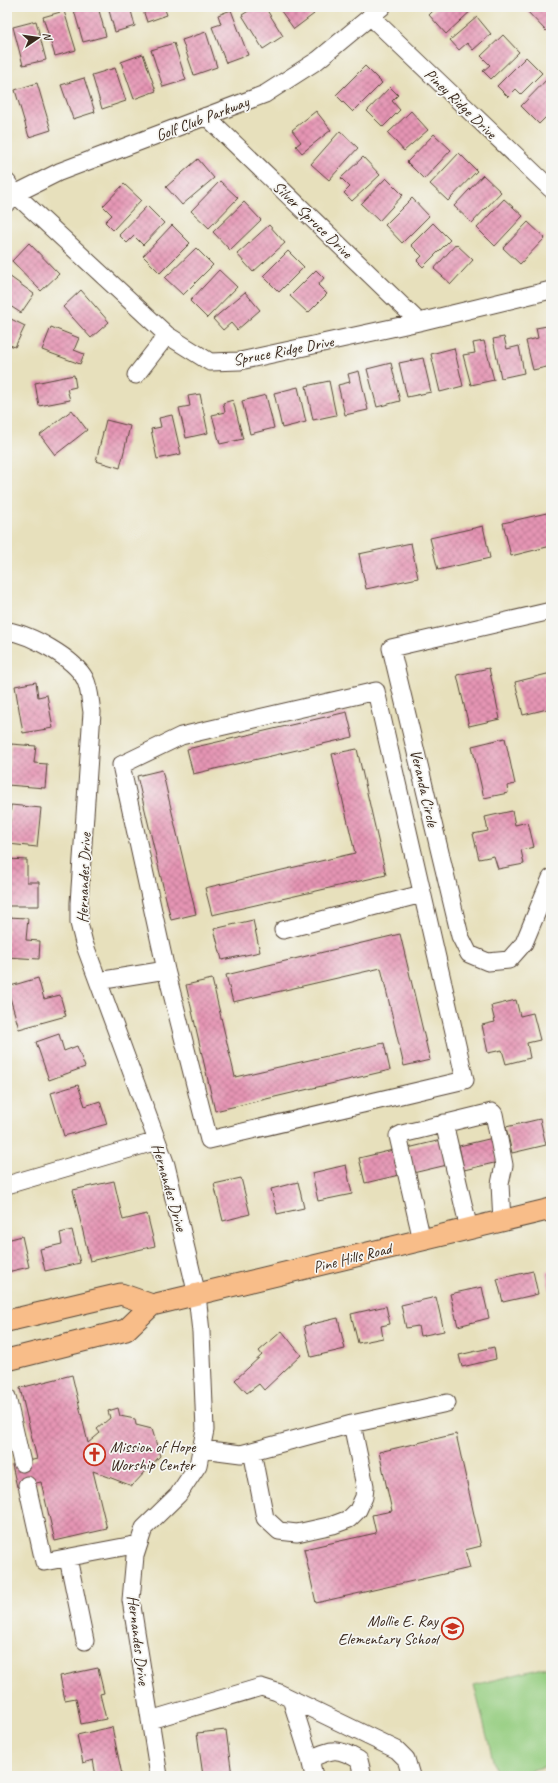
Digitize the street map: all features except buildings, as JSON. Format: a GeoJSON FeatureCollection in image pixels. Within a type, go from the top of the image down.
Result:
{"type":"FeatureCollection","features":[{"type":"Feature","properties":{"kind":"main road","name":"Pine Hills Road"},"geometry":{"type":"LineString","coordinates":[[152,1305],[551,1209]]}},
{"type":"Feature","properties":{"kind":"main road"},"geometry":{"type":"LineString","coordinates":[[7,1321],[121,1294],[152,1305],[126,1330],[7,1360]]}},
{"type":"Feature","properties":{"kind":"street","name":"Golf Club Parkway"},"geometry":{"type":"LineString","coordinates":[[10,193],[59,172],[265,94],[318,60],[376,12]]}},
{"type":"Feature","properties":{"kind":"street","name":"Piney Ridge Drive"},"geometry":{"type":"LineString","coordinates":[[376,12],[551,189]]}},
{"type":"Feature","properties":{"kind":"street","name":"Silver Spruce Drive"},"geometry":{"type":"LineString","coordinates":[[206,116],[419,322]]}},
{"type":"Feature","properties":{"kind":"street","name":"Spruce Ridge Drive"},"geometry":{"type":"LineString","coordinates":[[10,193],[166,335],[210,362],[240,362],[419,322],[551,290]]}},
{"type":"Feature","properties":{"kind":"street"},"geometry":{"type":"LineString","coordinates":[[136,375],[166,335]]}},
{"type":"Feature","properties":{"kind":"street","name":"Veranda Circle"},"geometry":{"type":"LineString","coordinates":[[551,611],[392,648],[460,936],[469,954],[488,962],[509,960],[524,943],[551,878]]}},
{"type":"Feature","properties":{"kind":"street","name":"Hernandes Drive"},"geometry":{"type":"LineString","coordinates":[[7,631],[37,640],[56,653],[75,668],[84,678],[90,694],[92,712],[79,903],[79,923],[84,943],[166,1165],[197,1295],[201,1332],[205,1430],[202,1449],[198,1466],[178,1495],[144,1528],[136,1556],[130,1600],[159,1776]]}},
{"type":"Feature","properties":{"kind":"street"},"geometry":{"type":"LineString","coordinates":[[376,691],[466,1080],[209,1140],[166,970],[120,765],[181,736],[376,691]]}},
{"type":"Feature","properties":{"kind":"street"},"geometry":{"type":"LineString","coordinates":[[283,930],[422,894]]}},
{"type":"Feature","properties":{"kind":"street"},"geometry":{"type":"LineString","coordinates":[[98,981],[166,970]]}},
{"type":"Feature","properties":{"kind":"street"},"geometry":{"type":"LineString","coordinates":[[422,1240],[398,1136],[444,1123],[492,1112],[494,1114],[504,1165],[500,1184],[502,1221]]}},
{"type":"Feature","properties":{"kind":"street"},"geometry":{"type":"LineString","coordinates":[[444,1123],[469,1229]]}},
{"type":"Feature","properties":{"kind":"street"},"geometry":{"type":"LineString","coordinates":[[7,1185],[157,1141]]}},
{"type":"Feature","properties":{"kind":"street"},"geometry":{"type":"LineString","coordinates":[[7,1397],[22,1463]]}},
{"type":"Feature","properties":{"kind":"street"},"geometry":{"type":"LineString","coordinates":[[202,1449],[241,1454],[352,1424],[448,1403]]}},
{"type":"Feature","properties":{"kind":"street"},"geometry":{"type":"LineString","coordinates":[[252,1451],[265,1518],[279,1531],[297,1533],[333,1525],[349,1519],[358,1510],[364,1497],[364,1486],[352,1424]]}},
{"type":"Feature","properties":{"kind":"street"},"geometry":{"type":"LineString","coordinates":[[27,1485],[44,1562],[139,1544]]}},
{"type":"Feature","properties":{"kind":"street"},"geometry":{"type":"LineString","coordinates":[[68,1558],[85,1641]]}},
{"type":"Feature","properties":{"kind":"street"},"geometry":{"type":"LineString","coordinates":[[150,1720],[261,1687],[291,1699],[397,1750],[406,1759],[412,1776]]}},
{"type":"Feature","properties":{"kind":"street"},"geometry":{"type":"LineString","coordinates":[[291,1699],[314,1776]]}},
{"type":"Feature","properties":{"kind":"street"},"geometry":{"type":"LineString","coordinates":[[310,1759],[336,1750],[343,1751],[359,1760],[363,1776]]}},
{"type":"Feature","properties":{"kind":"green space"},"geometry":{"type":"Polygon","coordinates":[[[550,1666],[551,1765],[508,1776],[497,1776],[474,1685],[550,1666]]]}},
{"type":"Feature","properties":{"kind":"place","name":"Mission of Hope Worship Center"},"geometry":{"type":"Point","coordinates":[94,1455]}},
{"type":"Feature","properties":{"kind":"place","name":"Mollie E. Ray Elementary School"},"geometry":{"type":"Point","coordinates":[453,1629]}}]}
